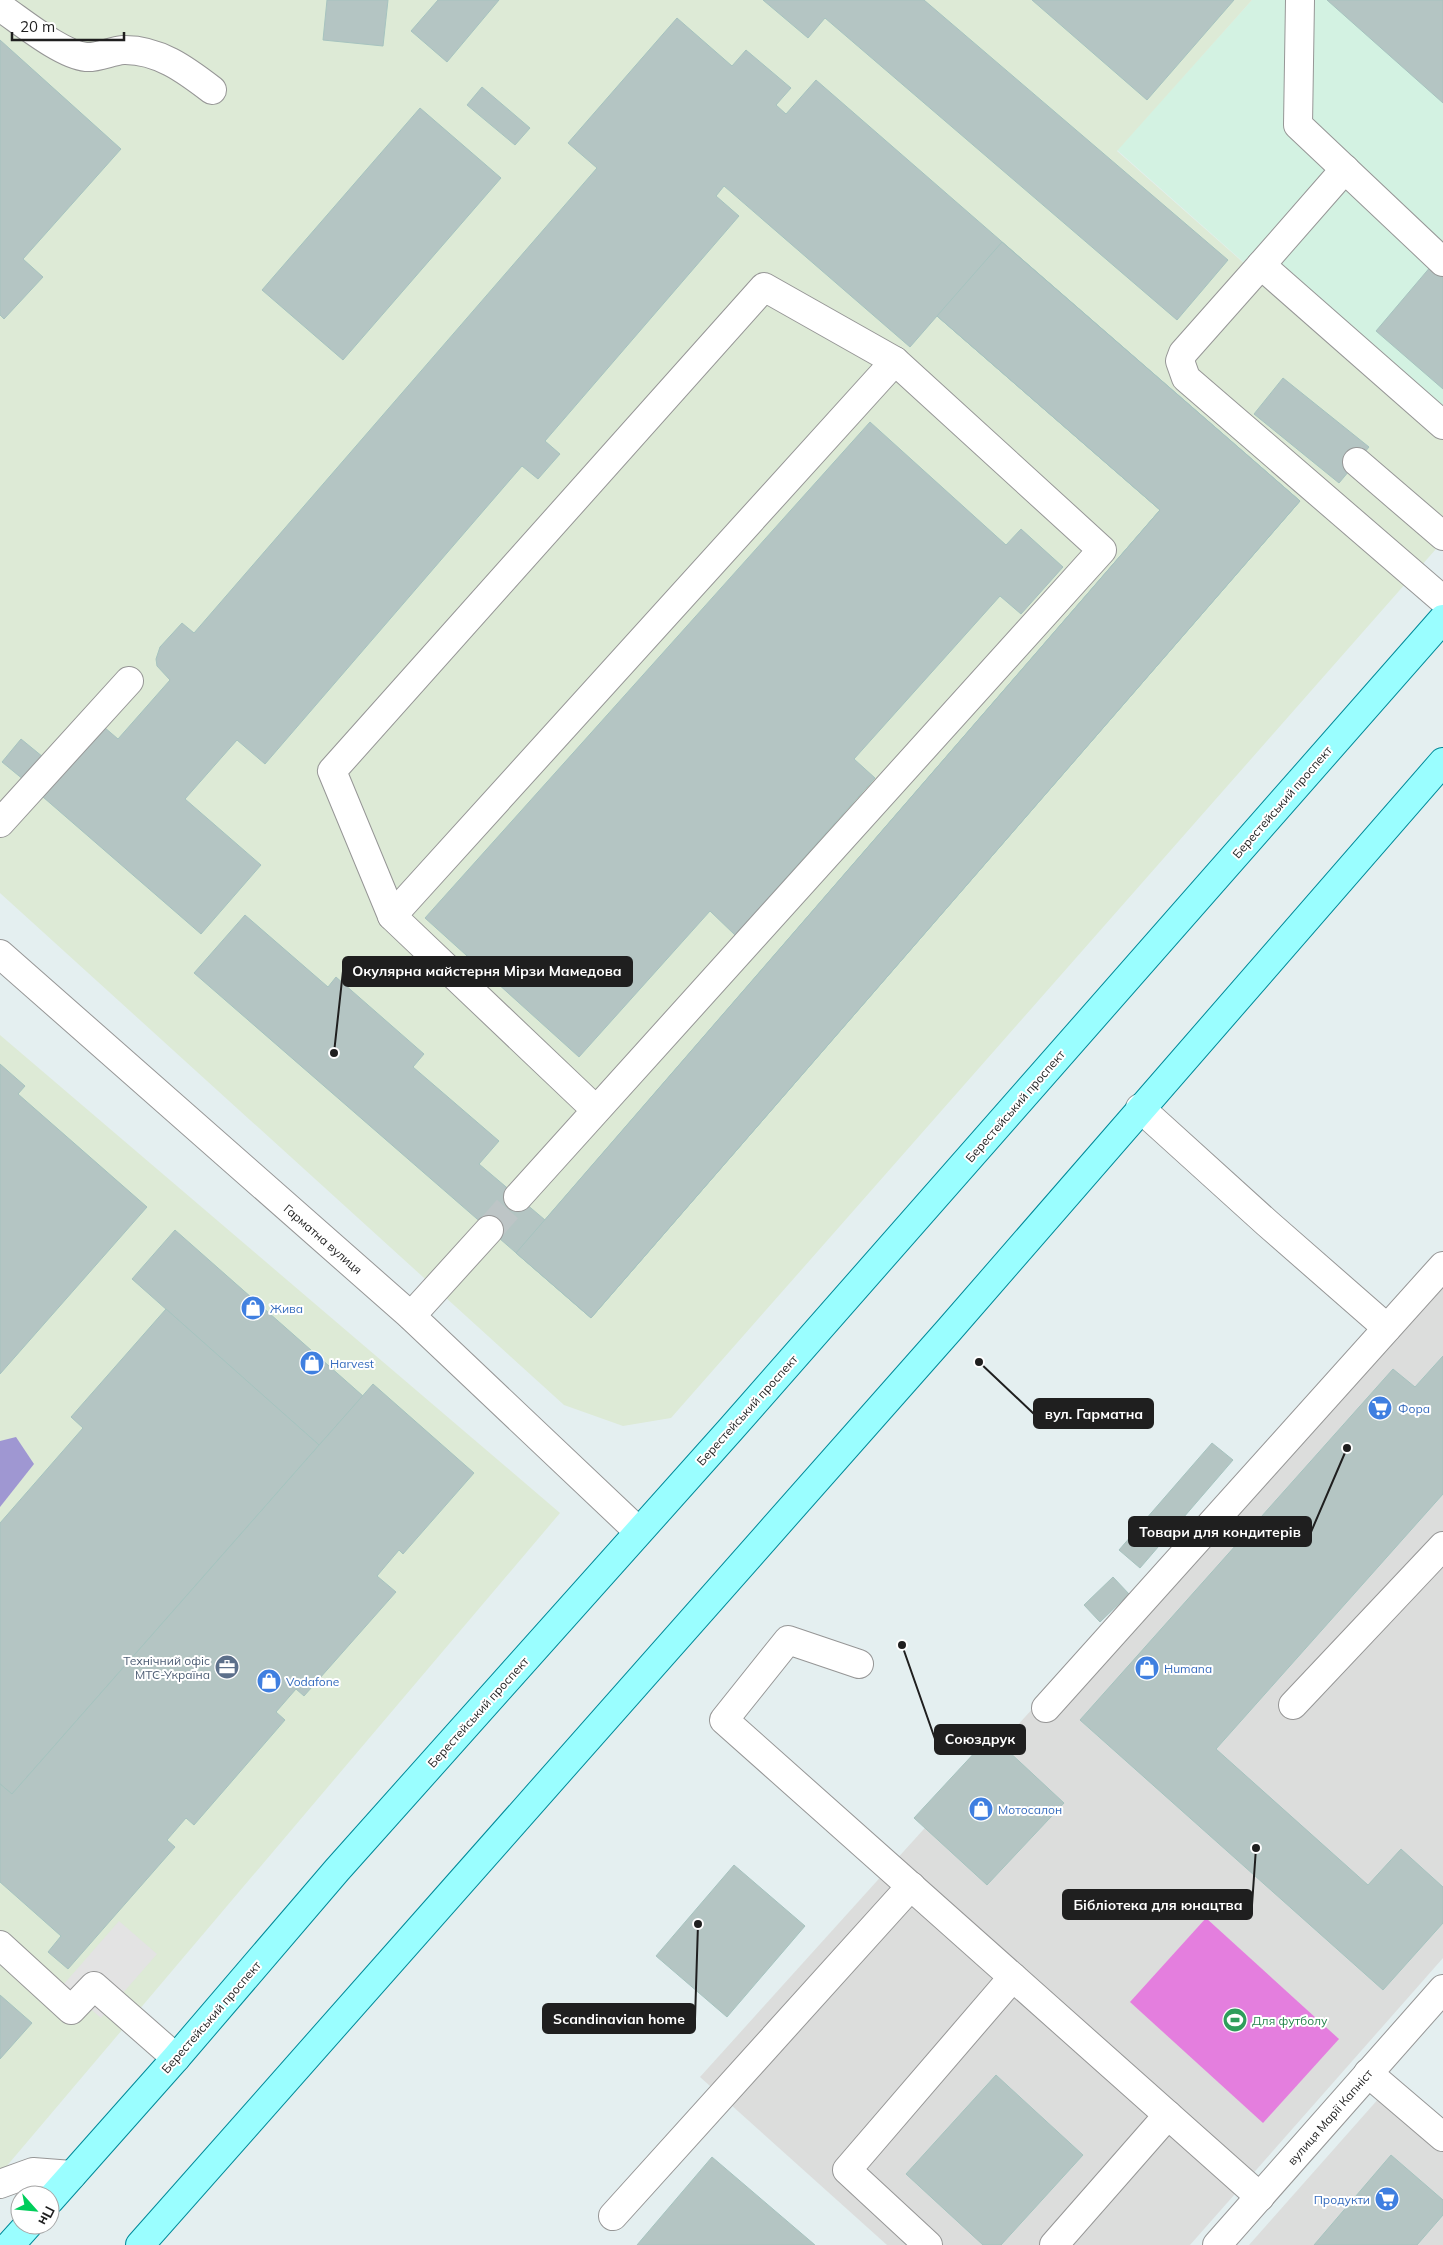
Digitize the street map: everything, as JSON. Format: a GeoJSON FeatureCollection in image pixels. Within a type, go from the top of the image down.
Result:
{"type":"FeatureCollection","features":[{"type":"Feature","properties":{"kind":"main road","name":"Берестейський проспект"},"geometry":{"type":"LineString","coordinates":[[60,2188],[176,2058],[337,1870],[744,1414],[1443,619]]}},
{"type":"Feature","properties":{"kind":"main road"},"geometry":{"type":"LineString","coordinates":[[140,2245],[942,1338],[1140,1108],[1443,762]]}},
{"type":"Feature","properties":{"kind":"main road"},"geometry":{"type":"LineString","coordinates":[[10,2245],[19,2235]]}},
{"type":"Feature","properties":{"kind":"street"},"geometry":{"type":"LineString","coordinates":[[1300,0],[1298,125],[1443,262]]}},
{"type":"Feature","properties":{"kind":"street"},"geometry":{"type":"LineString","coordinates":[[0,7],[68,52],[86,57],[123,50],[151,53],[182,67],[212,90]]}},
{"type":"Feature","properties":{"kind":"street"},"geometry":{"type":"LineString","coordinates":[[1345,169],[1183,353],[1180,361],[1186,378],[1443,600]]}},
{"type":"Feature","properties":{"kind":"street"},"geometry":{"type":"LineString","coordinates":[[1261,265],[1443,425]]}},
{"type":"Feature","properties":{"kind":"street"},"geometry":{"type":"LineString","coordinates":[[518,1197],[1102,550],[895,361],[764,287],[332,771],[392,916],[596,1110]]}},
{"type":"Feature","properties":{"kind":"street"},"geometry":{"type":"LineString","coordinates":[[392,916],[895,361]]}},
{"type":"Feature","properties":{"kind":"street"},"geometry":{"type":"LineString","coordinates":[[1357,462],[1443,536]]}},
{"type":"Feature","properties":{"kind":"street"},"geometry":{"type":"LineString","coordinates":[[0,823],[129,681]]}},
{"type":"Feature","properties":{"kind":"street","name":"Гарматна вулиця"},"geometry":{"type":"LineString","coordinates":[[0,954],[411,1316],[638,1531]]}},
{"type":"Feature","properties":{"kind":"street"},"geometry":{"type":"LineString","coordinates":[[1140,1108],[1266,1223],[1387,1328]]}},
{"type":"Feature","properties":{"kind":"street"},"geometry":{"type":"LineString","coordinates":[[411,1316],[489,1230]]}},
{"type":"Feature","properties":{"kind":"street"},"geometry":{"type":"LineString","coordinates":[[1046,1708],[1443,1266]]}},
{"type":"Feature","properties":{"kind":"street"},"geometry":{"type":"LineString","coordinates":[[1294,1705],[1443,1546]]}},
{"type":"Feature","properties":{"kind":"street"},"geometry":{"type":"LineString","coordinates":[[859,1664],[788,1640],[724,1720],[1260,2197]]}},
{"type":"Feature","properties":{"kind":"street"},"geometry":{"type":"LineString","coordinates":[[612,2216],[911,1886]]}},
{"type":"Feature","properties":{"kind":"street"},"geometry":{"type":"LineString","coordinates":[[0,1945],[72,2010],[94,1986],[176,2058]]}},
{"type":"Feature","properties":{"kind":"street"},"geometry":{"type":"LineString","coordinates":[[928,2245],[847,2170],[1013,1977]]}},
{"type":"Feature","properties":{"kind":"street","name":"вулиця Марії Капніст"},"geometry":{"type":"LineString","coordinates":[[1218,2245],[1443,1989]]}},
{"type":"Feature","properties":{"kind":"street"},"geometry":{"type":"LineString","coordinates":[[1368,2073],[1443,2137]]}},
{"type":"Feature","properties":{"kind":"street"},"geometry":{"type":"LineString","coordinates":[[1054,2245],[1168,2115]]}},
{"type":"Feature","properties":{"kind":"street"},"geometry":{"type":"LineString","coordinates":[[0,2184],[33,2172],[72,2174]]}},
{"type":"Feature","properties":{"kind":"shaded area"},"geometry":{"type":"Polygon","coordinates":[[[0,0],[1252,0],[1117,151],[1443,439],[1443,541],[671,1418],[623,1426],[564,1405],[0,893],[0,0]]]}},
{"type":"Feature","properties":{"kind":"shaded area"},"geometry":{"type":"Polygon","coordinates":[[[1252,0],[1443,0],[1443,439],[1117,150],[1252,0]]]}},
{"type":"Feature","properties":{"kind":"shaded area"},"geometry":{"type":"Polygon","coordinates":[[[0,1035],[560,1513],[0,2174],[0,1035]]]}},
{"type":"Feature","properties":{"kind":"shaded area"},"geometry":{"type":"Polygon","coordinates":[[[1443,1254],[1443,1958],[1190,2245],[887,2245],[700,2077],[1443,1254]]]}},
{"type":"Feature","properties":{"kind":"shaded area"},"geometry":{"type":"Polygon","coordinates":[[[16,1437],[34,1464],[0,1507],[0,1441],[16,1437]]]}},
{"type":"Feature","properties":{"kind":"shaded area","name":"Для футболу"},"geometry":{"type":"Polygon","coordinates":[[[1206,1918],[1339,2039],[1263,2123],[1130,2002],[1206,1918]]]}},
{"type":"Feature","properties":{"kind":"shaded area"},"geometry":{"type":"Polygon","coordinates":[[[119,1921],[157,1954],[101,2018],[63,1985],[119,1921]]]}},
{"type":"Feature","properties":{"kind":"shaded area"},"geometry":{"type":"Polygon","coordinates":[[[1380,2097],[1443,2151],[1443,2245],[1249,2245],[1380,2097]]]}},
{"type":"Feature","properties":{"kind":"building"},"geometry":{"type":"Polygon","coordinates":[[[327,0],[388,0],[383,46],[323,40],[327,0]]]}},
{"type":"Feature","properties":{"kind":"building"},"geometry":{"type":"Polygon","coordinates":[[[438,0],[499,0],[447,62],[411,31],[438,0]]]}},
{"type":"Feature","properties":{"kind":"building"},"geometry":{"type":"Polygon","coordinates":[[[763,0],[924,0],[1228,260],[1177,320],[825,18],[808,38],[763,0]]]}},
{"type":"Feature","properties":{"kind":"building"},"geometry":{"type":"Polygon","coordinates":[[[1032,0],[1234,0],[1147,100],[1032,0]]]}},
{"type":"Feature","properties":{"kind":"building"},"geometry":{"type":"Polygon","coordinates":[[[1327,0],[1443,0],[1443,103],[1327,0]]]}},
{"type":"Feature","properties":{"kind":"building"},"geometry":{"type":"Polygon","coordinates":[[[677,18],[732,66],[746,50],[791,88],[776,105],[786,114],[816,80],[1300,501],[591,1318],[194,973],[245,915],[328,987],[336,977],[424,1054],[413,1067],[499,1141],[479,1164],[545,1220],[1160,510],[937,316],[910,347],[724,186],[716,196],[739,216],[545,441],[560,454],[538,479],[522,466],[265,764],[237,740],[185,799],[261,865],[201,934],[43,797],[104,727],[118,739],[170,680],[157,666],[156,659],[160,647],[182,623],[194,633],[597,168],[568,143],[677,18]]]}},
{"type":"Feature","properties":{"kind":"building"},"geometry":{"type":"Polygon","coordinates":[[[0,40],[121,149],[23,259],[43,277],[4,319],[0,315],[0,40]]]}},
{"type":"Feature","properties":{"kind":"building"},"geometry":{"type":"Polygon","coordinates":[[[482,87],[530,128],[515,145],[467,105],[482,87]]]}},
{"type":"Feature","properties":{"kind":"building"},"geometry":{"type":"Polygon","coordinates":[[[420,108],[501,178],[343,360],[262,290],[420,108]]]}},
{"type":"Feature","properties":{"kind":"building"},"geometry":{"type":"Polygon","coordinates":[[[1002,242],[1300,501],[591,1318],[516,1253],[1160,510],[937,316],[1002,242]]]}},
{"type":"Feature","properties":{"kind":"building"},"geometry":{"type":"Polygon","coordinates":[[[1443,252],[1443,389],[1376,331],[1443,252]]]}},
{"type":"Feature","properties":{"kind":"building"},"geometry":{"type":"Polygon","coordinates":[[[1283,378],[1369,447],[1339,483],[1254,414],[1283,378]]]}},
{"type":"Feature","properties":{"kind":"building"},"geometry":{"type":"Polygon","coordinates":[[[870,422],[1006,545],[1021,529],[1063,567],[1021,614],[1000,596],[854,759],[875,778],[735,935],[710,911],[579,1057],[425,918],[870,422]]]}},
{"type":"Feature","properties":{"kind":"building"},"geometry":{"type":"Polygon","coordinates":[[[21,739],[43,757],[24,780],[2,762],[21,739]]]}},
{"type":"Feature","properties":{"kind":"building"},"geometry":{"type":"Polygon","coordinates":[[[0,1064],[25,1086],[18,1094],[147,1207],[0,1374],[0,1064]]]}},
{"type":"Feature","properties":{"kind":"building"},"geometry":{"type":"Polygon","coordinates":[[[175,1230],[363,1396],[319,1445],[132,1279],[175,1230]]]}},
{"type":"Feature","properties":{"kind":"building"},"geometry":{"type":"Polygon","coordinates":[[[166,1309],[319,1445],[12,1794],[0,1784],[0,1523],[83,1428],[71,1417],[166,1309]]]}},
{"type":"Feature","properties":{"kind":"building"},"geometry":{"type":"Polygon","coordinates":[[[1443,1356],[1443,1494],[1216,1749],[1368,1885],[1401,1849],[1443,1887],[1443,1923],[1383,1990],[1080,1720],[1393,1369],[1415,1387],[1443,1356]]]}},
{"type":"Feature","properties":{"kind":"building","name":"Технічний офіс МТС-Україна"},"geometry":{"type":"Polygon","coordinates":[[[373,1384],[474,1473],[403,1554],[399,1550],[377,1576],[396,1592],[304,1696],[296,1689],[276,1712],[285,1720],[194,1825],[186,1818],[167,1840],[175,1847],[68,1969],[48,1952],[61,1936],[0,1882],[0,1784],[12,1794],[373,1384]]]}},
{"type":"Feature","properties":{"kind":"building"},"geometry":{"type":"Polygon","coordinates":[[[1212,1443],[1233,1460],[1140,1568],[1119,1550],[1212,1443]]]}},
{"type":"Feature","properties":{"kind":"building"},"geometry":{"type":"Polygon","coordinates":[[[1113,1577],[1129,1594],[1100,1622],[1084,1605],[1113,1577]]]}},
{"type":"Feature","properties":{"kind":"building"},"geometry":{"type":"Polygon","coordinates":[[[991,1735],[1064,1803],[987,1885],[914,1818],[991,1735]]]}},
{"type":"Feature","properties":{"kind":"building"},"geometry":{"type":"Polygon","coordinates":[[[734,1865],[805,1926],[727,2017],[656,1956],[734,1865]]]}},
{"type":"Feature","properties":{"kind":"building"},"geometry":{"type":"Polygon","coordinates":[[[0,1995],[32,2023],[0,2059],[0,1995]]]}},
{"type":"Feature","properties":{"kind":"building"},"geometry":{"type":"Polygon","coordinates":[[[996,2075],[1083,2155],[1001,2245],[983,2245],[906,2174],[996,2075]]]}},
{"type":"Feature","properties":{"kind":"building"},"geometry":{"type":"Polygon","coordinates":[[[1391,2155],[1443,2200],[1443,2215],[1417,2245],[1314,2245],[1391,2155]]]}},
{"type":"Feature","properties":{"kind":"building"},"geometry":{"type":"Polygon","coordinates":[[[712,2157],[815,2245],[637,2245],[712,2157]]]}},
{"type":"Feature","properties":{"kind":"tunnel"},"geometry":{"type":"LineString","coordinates":[[489,1230],[518,1197]]}},
{"type":"Feature","properties":{"kind":"place","name":"Окулярна майстерня Мірзи Мамедова"},"geometry":{"type":"Point","coordinates":[334,1053]}},
{"type":"Feature","properties":{"kind":"place","name":"Жива"},"geometry":{"type":"Point","coordinates":[253,1308]}},
{"type":"Feature","properties":{"kind":"place","name":"вул. Гарматна"},"geometry":{"type":"Point","coordinates":[979,1362]}},
{"type":"Feature","properties":{"kind":"place","name":"Harvest"},"geometry":{"type":"Point","coordinates":[312,1363]}},
{"type":"Feature","properties":{"kind":"place","name":"Фора"},"geometry":{"type":"Point","coordinates":[1380,1408]}},
{"type":"Feature","properties":{"kind":"place","name":"Товари для кондитерів"},"geometry":{"type":"Point","coordinates":[1347,1448]}},
{"type":"Feature","properties":{"kind":"place","name":"Союздрук"},"geometry":{"type":"Point","coordinates":[902,1645]}},
{"type":"Feature","properties":{"kind":"place","name":"Технічний офіс МТС-Україна"},"geometry":{"type":"Point","coordinates":[227,1667]}},
{"type":"Feature","properties":{"kind":"place","name":"Humana"},"geometry":{"type":"Point","coordinates":[1147,1668]}},
{"type":"Feature","properties":{"kind":"place","name":"Vodafone"},"geometry":{"type":"Point","coordinates":[269,1681]}},
{"type":"Feature","properties":{"kind":"place","name":"Мотосалон"},"geometry":{"type":"Point","coordinates":[981,1809]}},
{"type":"Feature","properties":{"kind":"place","name":"Бібліотека для юнацтва"},"geometry":{"type":"Point","coordinates":[1256,1848]}},
{"type":"Feature","properties":{"kind":"place","name":"Scandinavian home"},"geometry":{"type":"Point","coordinates":[698,1924]}},
{"type":"Feature","properties":{"kind":"place","name":"Для футболу"},"geometry":{"type":"Point","coordinates":[1235,2020]}},
{"type":"Feature","properties":{"kind":"place","name":"Продукти"},"geometry":{"type":"Point","coordinates":[1387,2199]}}]}
